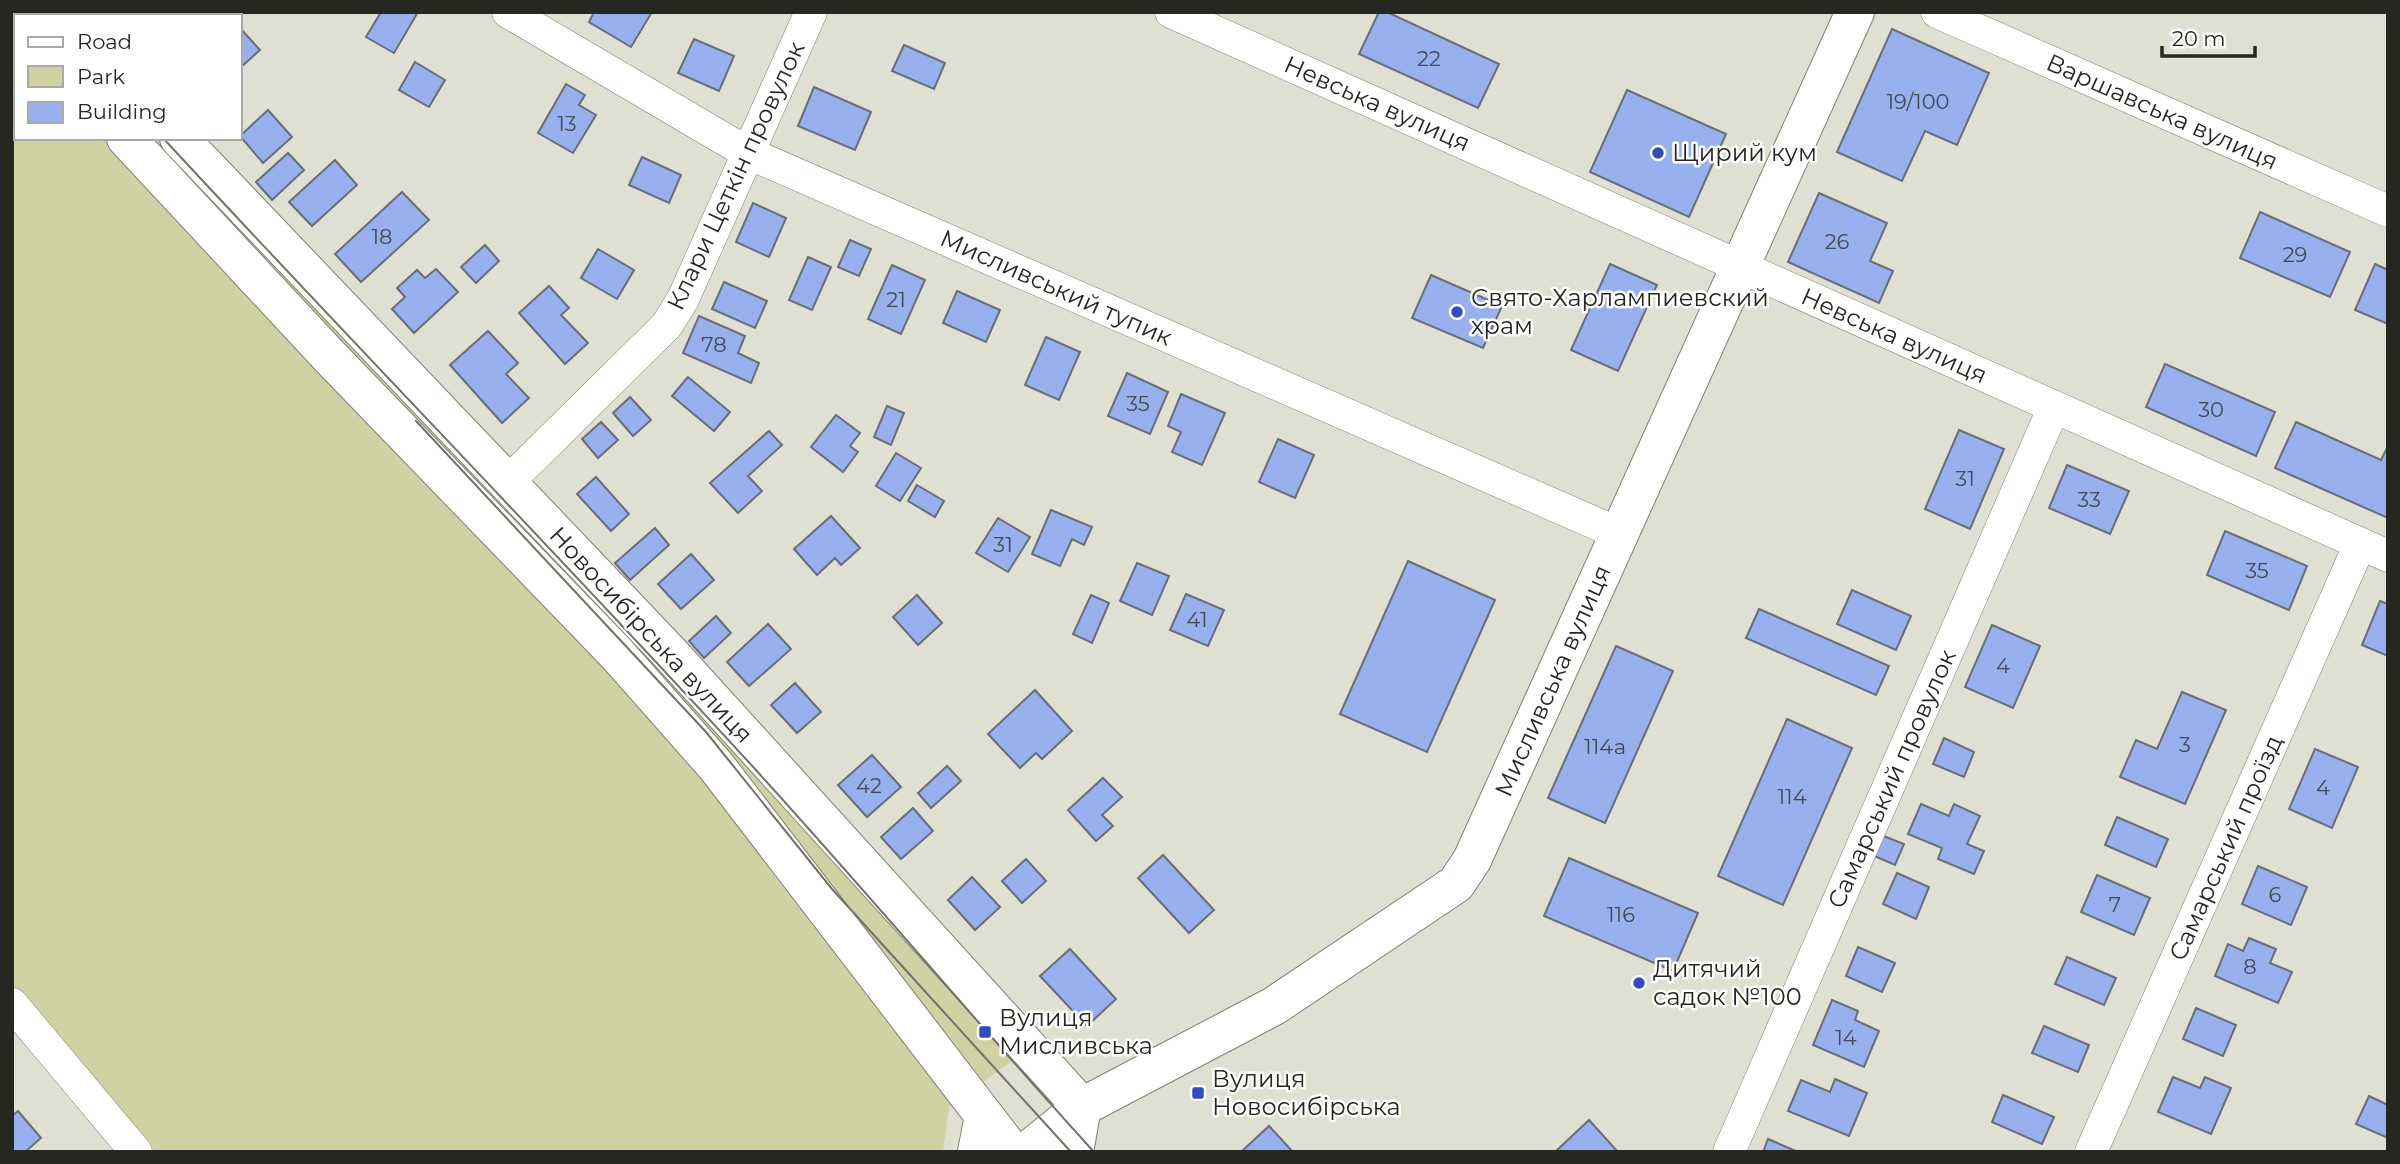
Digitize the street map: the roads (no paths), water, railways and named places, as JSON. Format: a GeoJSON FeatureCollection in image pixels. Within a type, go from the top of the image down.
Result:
{"type":"FeatureCollection","features":[{"type":"Feature","properties":{"kind":"main road","name":"Мисливська вулиця"},"geometry":{"type":"LineString","coordinates":[[1026,1152],[1082,1107],[1274,1006],[1456,884],[1472,860],[1855,12]]}},
{"type":"Feature","properties":{"kind":"main road","name":"Новосибірська вулиця"},"geometry":{"type":"LineString","coordinates":[[128,140],[330,357],[617,654],[716,766],[855,947],[980,1134],[1012,1152]]}},
{"type":"Feature","properties":{"kind":"main road","name":"Новосибірська вулиця"},"geometry":{"type":"LineString","coordinates":[[181,140],[667,650],[1082,1107]]}},
{"type":"Feature","properties":{"kind":"main road"},"geometry":{"type":"LineString","coordinates":[[855,947],[904,911]]}},
{"type":"Feature","properties":{"kind":"main road"},"geometry":{"type":"LineString","coordinates":[[1074,1152],[1082,1107]]}},
{"type":"Feature","properties":{"kind":"street","name":"Мисливський тупик"},"geometry":{"type":"LineString","coordinates":[[508,12],[748,153],[1620,534]]}},
{"type":"Feature","properties":{"kind":"street","name":"Клари Цеткін провулок"},"geometry":{"type":"LineString","coordinates":[[507,483],[667,325],[683,299],[811,12]]}},
{"type":"Feature","properties":{"kind":"street","name":"Невська вулиця"},"geometry":{"type":"LineString","coordinates":[[1171,12],[2374,550]]}},
{"type":"Feature","properties":{"kind":"street","name":"Варшавська вулиця"},"geometry":{"type":"LineString","coordinates":[[1937,12],[2388,211]]}},
{"type":"Feature","properties":{"kind":"street","name":"Самарський провулок"},"geometry":{"type":"LineString","coordinates":[[1729,1152],[2054,407]]}},
{"type":"Feature","properties":{"kind":"street","name":"Самарський проїзд"},"geometry":{"type":"LineString","coordinates":[[2091,1152],[2374,550]]}},
{"type":"Feature","properties":{"kind":"street"},"geometry":{"type":"LineString","coordinates":[[12,1004],[136,1152]]}},
{"type":"Feature","properties":{"kind":"tram line"},"geometry":{"type":"LineString","coordinates":[[165,140],[755,769],[1094,1152]]}},
{"type":"Feature","properties":{"kind":"tram line"},"geometry":{"type":"LineString","coordinates":[[416,421],[706,732],[832,889],[1071,1152]]}},
{"type":"Feature","properties":{"kind":"place","name":"Щирий кум"},"geometry":{"type":"Point","coordinates":[1658,153]}},
{"type":"Feature","properties":{"kind":"place","name":"Свято-Харлампиевский храм"},"geometry":{"type":"Point","coordinates":[1457,312]}},
{"type":"Feature","properties":{"kind":"place","name":"Дитячий садок №100"},"geometry":{"type":"Point","coordinates":[1639,983]}},
{"type":"Feature","properties":{"kind":"place","name":"Вулиця Мисливська"},"geometry":{"type":"Point","coordinates":[985,1032]}},
{"type":"Feature","properties":{"kind":"place","name":"Вулиця Новосибірська"},"geometry":{"type":"Point","coordinates":[1198,1093]}}]}
